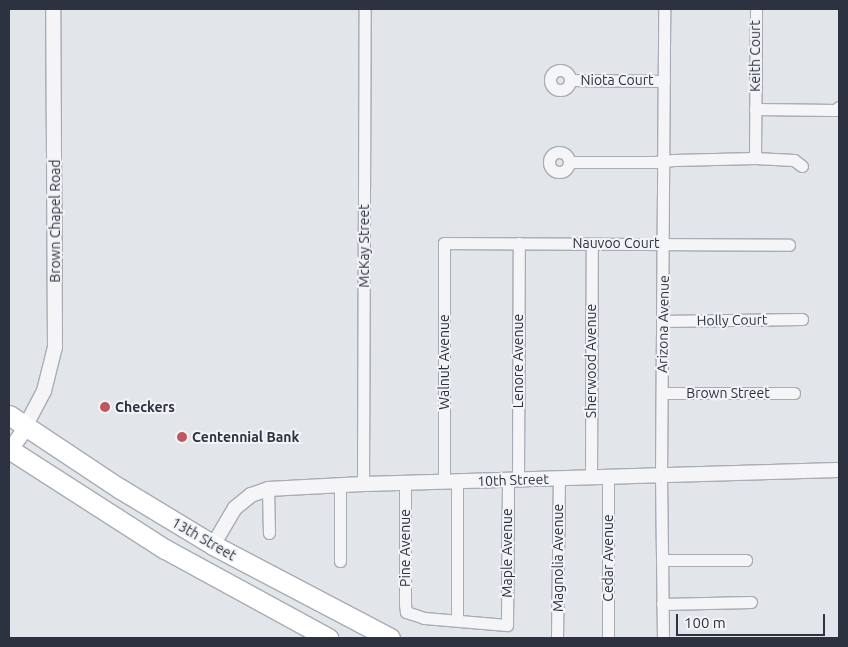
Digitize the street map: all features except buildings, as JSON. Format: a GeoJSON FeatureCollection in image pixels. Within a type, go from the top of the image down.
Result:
{"type":"FeatureCollection","features":[{"type":"Feature","properties":{"kind":"highway","name":"13th Street"},"geometry":{"type":"LineString","coordinates":[[9,415],[25,427],[213,545],[390,638]]}},
{"type":"Feature","properties":{"kind":"highway","name":"13th Street"},"geometry":{"type":"LineString","coordinates":[[9,450],[165,549],[328,638]]}},
{"type":"Feature","properties":{"kind":"main road"},"geometry":{"type":"LineString","coordinates":[[9,450],[25,427]]}},
{"type":"Feature","properties":{"kind":"street","name":"Brown Chapel Road"},"geometry":{"type":"LineString","coordinates":[[25,427],[44,391],[54,347],[53,9]]}},
{"type":"Feature","properties":{"kind":"street","name":"McKay Street"},"geometry":{"type":"LineString","coordinates":[[363,484],[365,9]]}},
{"type":"Feature","properties":{"kind":"street","name":"Arizona Avenue"},"geometry":{"type":"LineString","coordinates":[[663,638],[661,476],[664,9]]}},
{"type":"Feature","properties":{"kind":"street","name":"Keith Court"},"geometry":{"type":"LineString","coordinates":[[756,9],[755,109],[835,110],[839,107]]}},
{"type":"Feature","properties":{"kind":"street","name":"Niota Court"},"geometry":{"type":"LineString","coordinates":[[570,80],[664,81]]}},
{"type":"Feature","properties":{"kind":"street"},"geometry":{"type":"LineString","coordinates":[[755,109],[755,158]]}},
{"type":"Feature","properties":{"kind":"street"},"geometry":{"type":"LineString","coordinates":[[570,162],[755,158],[794,160],[802,166]]}},
{"type":"Feature","properties":{"kind":"street","name":"Nauvoo Court"},"geometry":{"type":"LineString","coordinates":[[444,243],[788,245]]}},
{"type":"Feature","properties":{"kind":"street","name":"Walnut Avenue"},"geometry":{"type":"LineString","coordinates":[[444,243],[457,619]]}},
{"type":"Feature","properties":{"kind":"street","name":"Lenore Avenue"},"geometry":{"type":"LineString","coordinates":[[513,480],[519,243]]}},
{"type":"Feature","properties":{"kind":"street","name":"Sherwood Avenue"},"geometry":{"type":"LineString","coordinates":[[591,478],[592,244]]}},
{"type":"Feature","properties":{"kind":"street","name":"Holly Court"},"geometry":{"type":"LineString","coordinates":[[662,321],[802,319]]}},
{"type":"Feature","properties":{"kind":"street","name":"Brown Street"},"geometry":{"type":"LineString","coordinates":[[662,393],[794,393]]}},
{"type":"Feature","properties":{"kind":"street","name":"10th Street"},"geometry":{"type":"LineString","coordinates":[[213,545],[235,508],[252,495],[268,489],[363,484],[839,470]]}},
{"type":"Feature","properties":{"kind":"street","name":"Cedar Avenue"},"geometry":{"type":"LineString","coordinates":[[608,477],[608,638]]}},
{"type":"Feature","properties":{"kind":"street","name":"Magnolia Avenue"},"geometry":{"type":"LineString","coordinates":[[557,638],[558,479]]}},
{"type":"Feature","properties":{"kind":"street","name":"Maple Avenue"},"geometry":{"type":"LineString","coordinates":[[457,619],[507,625],[513,480]]}},
{"type":"Feature","properties":{"kind":"street","name":"Pine Avenue"},"geometry":{"type":"LineString","coordinates":[[405,483],[404,604],[406,612],[424,618],[457,619]]}},
{"type":"Feature","properties":{"kind":"street"},"geometry":{"type":"LineString","coordinates":[[340,485],[340,561]]}},
{"type":"Feature","properties":{"kind":"street"},"geometry":{"type":"LineString","coordinates":[[268,489],[269,533]]}},
{"type":"Feature","properties":{"kind":"street"},"geometry":{"type":"LineString","coordinates":[[662,560],[746,560]]}},
{"type":"Feature","properties":{"kind":"street"},"geometry":{"type":"LineString","coordinates":[[662,604],[752,602]]}},
{"type":"Feature","properties":{"kind":"place","name":"Checkers"},"geometry":{"type":"Point","coordinates":[105,407]}},
{"type":"Feature","properties":{"kind":"place","name":"Centennial Bank"},"geometry":{"type":"Point","coordinates":[182,437]}}]}
